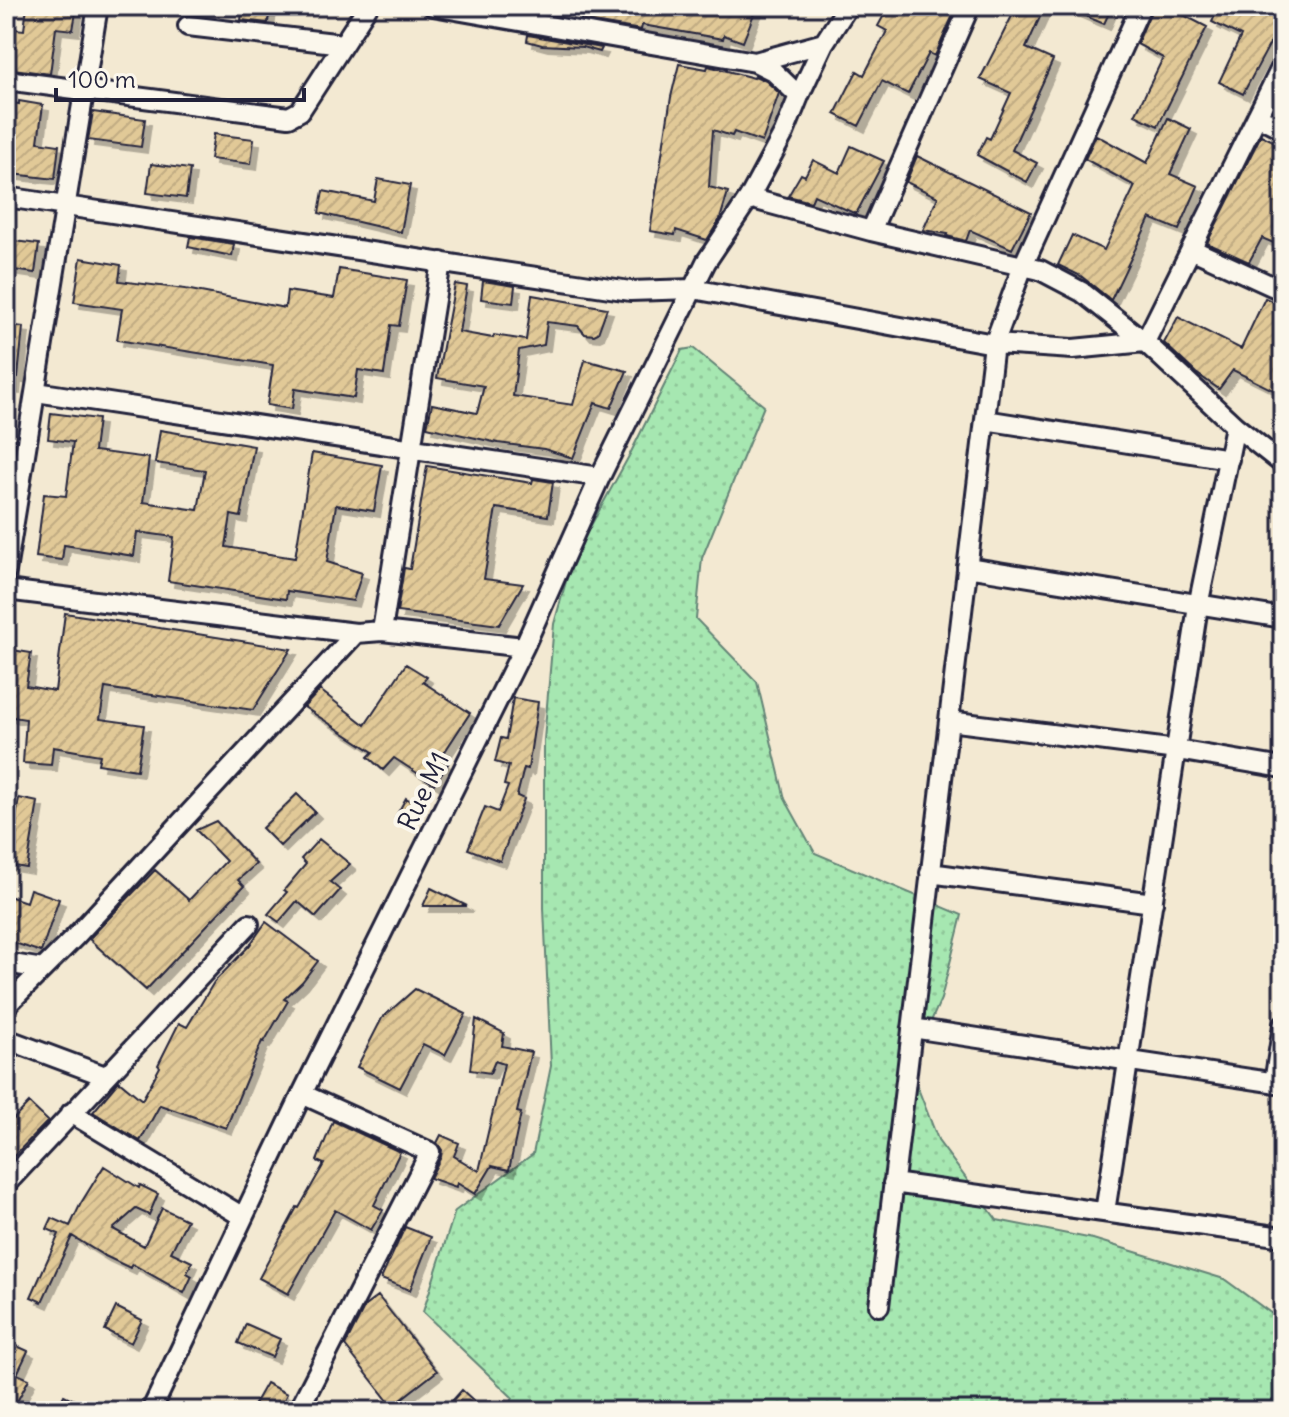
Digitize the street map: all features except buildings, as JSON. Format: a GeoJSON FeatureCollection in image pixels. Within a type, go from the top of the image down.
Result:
{"type":"FeatureCollection","features":[{"type":"Feature","properties":{"kind":"street"},"geometry":{"type":"LineString","coordinates":[[6,571],[98,6]]}},
{"type":"Feature","properties":{"kind":"street"},"geometry":{"type":"LineString","coordinates":[[6,80],[289,117],[300,111],[368,6]]}},
{"type":"Feature","properties":{"kind":"street"},"geometry":{"type":"LineString","coordinates":[[433,6],[473,9],[755,62],[773,71],[799,96]]}},
{"type":"Feature","properties":{"kind":"street","name":"Rue M1"},"geometry":{"type":"LineString","coordinates":[[151,1411],[302,1094],[524,647],[600,477],[706,262],[749,198],[784,133],[824,43],[848,6]]}},
{"type":"Feature","properties":{"kind":"street"},"geometry":{"type":"LineString","coordinates":[[871,231],[970,6]]}},
{"type":"Feature","properties":{"kind":"street"},"geometry":{"type":"LineString","coordinates":[[879,1306],[994,344],[1023,266],[1141,6]]}},
{"type":"Feature","properties":{"kind":"street"},"geometry":{"type":"LineString","coordinates":[[188,26],[343,44]]}},
{"type":"Feature","properties":{"kind":"street"},"geometry":{"type":"LineString","coordinates":[[755,62],[824,43]]}},
{"type":"Feature","properties":{"kind":"street"},"geometry":{"type":"LineString","coordinates":[[1145,342],[1283,64]]}},
{"type":"Feature","properties":{"kind":"street"},"geometry":{"type":"LineString","coordinates":[[1257,116],[1283,129]]}},
{"type":"Feature","properties":{"kind":"street"},"geometry":{"type":"LineString","coordinates":[[6,197],[630,291],[693,289],[994,344],[1073,349],[1145,342]]}},
{"type":"Feature","properties":{"kind":"street"},"geometry":{"type":"LineString","coordinates":[[749,198],[871,231],[1040,270],[1082,292],[1145,342],[1235,426],[1283,464]]}},
{"type":"Feature","properties":{"kind":"street"},"geometry":{"type":"LineString","coordinates":[[1191,249],[1283,291]]}},
{"type":"Feature","properties":{"kind":"street"},"geometry":{"type":"LineString","coordinates":[[382,631],[441,262]]}},
{"type":"Feature","properties":{"kind":"street"},"geometry":{"type":"LineString","coordinates":[[36,392],[600,477]]}},
{"type":"Feature","properties":{"kind":"street"},"geometry":{"type":"LineString","coordinates":[[985,420],[1229,459]]}},
{"type":"Feature","properties":{"kind":"street"},"geometry":{"type":"LineString","coordinates":[[1105,1212],[1198,606],[1235,426]]}},
{"type":"Feature","properties":{"kind":"street"},"geometry":{"type":"LineString","coordinates":[[967,567],[1283,618]]}},
{"type":"Feature","properties":{"kind":"street"},"geometry":{"type":"LineString","coordinates":[[6,590],[356,633],[382,631],[524,647]]}},
{"type":"Feature","properties":{"kind":"street"},"geometry":{"type":"LineString","coordinates":[[6,1006],[75,937],[356,633]]}},
{"type":"Feature","properties":{"kind":"street"},"geometry":{"type":"LineString","coordinates":[[949,721],[1177,750],[1283,768]]}},
{"type":"Feature","properties":{"kind":"street"},"geometry":{"type":"LineString","coordinates":[[930,873],[1153,903]]}},
{"type":"Feature","properties":{"kind":"street"},"geometry":{"type":"LineString","coordinates":[[6,1184],[249,924]]}},
{"type":"Feature","properties":{"kind":"street"},"geometry":{"type":"LineString","coordinates":[[6,963],[43,969]]}},
{"type":"Feature","properties":{"kind":"street"},"geometry":{"type":"LineString","coordinates":[[912,1028],[1279,1083],[1283,1025]]}},
{"type":"Feature","properties":{"kind":"street"},"geometry":{"type":"LineString","coordinates":[[6,1039],[105,1076]]}},
{"type":"Feature","properties":{"kind":"street"},"geometry":{"type":"LineString","coordinates":[[302,1094],[430,1152],[305,1406]]}},
{"type":"Feature","properties":{"kind":"street"},"geometry":{"type":"LineString","coordinates":[[71,1113],[243,1217]]}},
{"type":"Feature","properties":{"kind":"street"},"geometry":{"type":"LineString","coordinates":[[893,1183],[1283,1237]]}},
{"type":"Feature","properties":{"kind":"green space"},"geometry":{"type":"Polygon","coordinates":[[[693,348],[764,406],[702,558],[696,619],[757,682],[785,799],[815,853],[962,915],[941,999],[910,1068],[939,1142],[997,1220],[1093,1239],[1224,1279],[1283,1322],[1283,1411],[505,1411],[513,1398],[423,1312],[455,1211],[533,1154],[551,1066],[544,908],[544,740],[554,624],[572,560],[682,350],[693,348]]]}}]}
